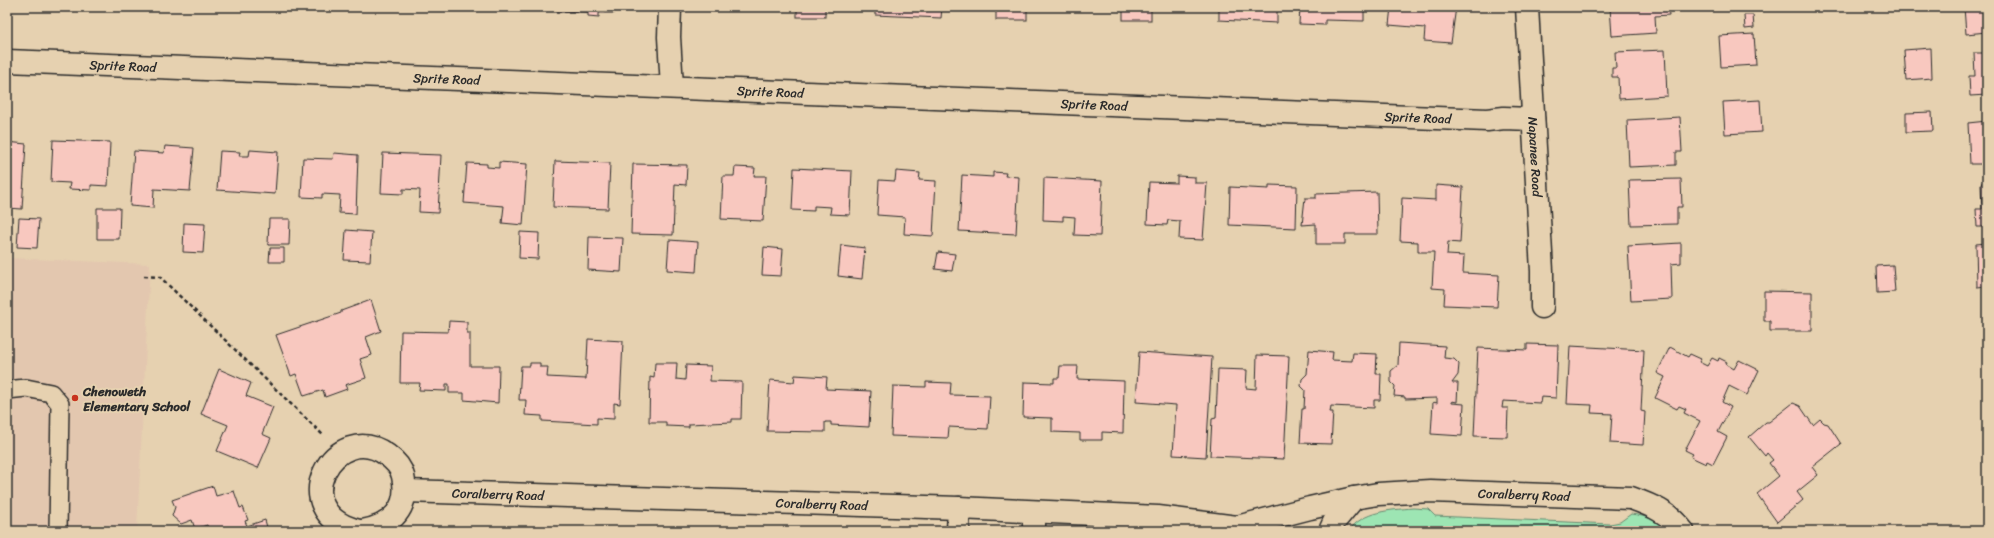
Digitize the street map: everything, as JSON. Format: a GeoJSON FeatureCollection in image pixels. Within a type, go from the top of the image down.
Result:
{"type":"FeatureCollection","features":[{"type":"Feature","properties":{"kind":"street"},"geometry":{"type":"LineString","coordinates":[[670,7],[669,36],[672,87]]}},
{"type":"Feature","properties":{"kind":"street","name":"Napanee Road"},"geometry":{"type":"LineString","coordinates":[[1527,7],[1542,271],[1542,308]]}},
{"type":"Feature","properties":{"kind":"street","name":"Sprite Road"},"geometry":{"type":"LineString","coordinates":[[7,61],[1471,119],[1533,119]]}},
{"type":"Feature","properties":{"kind":"street"},"geometry":{"type":"LineString","coordinates":[[359,531],[344,527],[331,518],[322,503],[320,487],[324,471],[334,457],[348,448],[364,446],[380,450],[394,460],[403,474],[405,491],[401,507],[391,520],[377,529],[362,531]]}},
{"type":"Feature","properties":{"kind":"street","name":"Coralberry Road"},"geometry":{"type":"LineString","coordinates":[[405,491],[958,508],[1034,521],[1158,517],[1242,529],[1354,498],[1430,491],[1631,498],[1654,506],[1674,520],[1683,531]]}},
{"type":"Feature","properties":{"kind":"street"},"geometry":{"type":"LineString","coordinates":[[1330,531],[1334,522],[1354,498]]}},
{"type":"Feature","properties":{"kind":"street"},"geometry":{"type":"LineString","coordinates":[[958,508],[958,531]]}},
{"type":"Feature","properties":{"kind":"lane"},"geometry":{"type":"LineString","coordinates":[[7,390],[26,388],[51,393],[60,404],[58,531]]}},
{"type":"Feature","properties":{"kind":"path"},"geometry":{"type":"LineString","coordinates":[[144,276],[160,277],[341,453]]}},
{"type":"Feature","properties":{"kind":"shaded area","name":"Chenoweth Elementary School"},"geometry":{"type":"Polygon","coordinates":[[[7,258],[150,264],[137,531],[7,531],[7,258]]]}},
{"type":"Feature","properties":{"kind":"green space"},"geometry":{"type":"Polygon","coordinates":[[[1413,508],[1428,509],[1435,516],[1610,524],[1620,522],[1631,514],[1652,519],[1670,531],[1349,531],[1361,519],[1369,515],[1413,508]]]}},
{"type":"Feature","properties":{"kind":"building"},"geometry":{"type":"Polygon","coordinates":[[[557,7],[615,7],[615,13],[599,13],[599,17],[588,16],[588,12],[557,11],[557,7]]]}},
{"type":"Feature","properties":{"kind":"building"},"geometry":{"type":"Polygon","coordinates":[[[785,7],[785,9],[757,8],[785,7]]]}},
{"type":"Feature","properties":{"kind":"building"},"geometry":{"type":"Polygon","coordinates":[[[797,7],[825,7],[825,17],[797,17],[797,7]]]}},
{"type":"Feature","properties":{"kind":"building"},"geometry":{"type":"Polygon","coordinates":[[[875,7],[942,7],[941,18],[875,15],[875,7]]]}},
{"type":"Feature","properties":{"kind":"building"},"geometry":{"type":"Polygon","coordinates":[[[996,7],[1027,7],[1027,20],[996,20],[996,7]]]}},
{"type":"Feature","properties":{"kind":"building"},"geometry":{"type":"Polygon","coordinates":[[[1123,7],[1151,7],[1151,20],[1123,20],[1123,7]]]}},
{"type":"Feature","properties":{"kind":"building"},"geometry":{"type":"Polygon","coordinates":[[[1219,7],[1277,7],[1277,23],[1219,20],[1219,7]]]}},
{"type":"Feature","properties":{"kind":"building"},"geometry":{"type":"Polygon","coordinates":[[[1300,7],[1364,7],[1364,21],[1325,20],[1325,25],[1299,24],[1300,7]]]}},
{"type":"Feature","properties":{"kind":"building"},"geometry":{"type":"Polygon","coordinates":[[[1391,7],[1456,7],[1451,43],[1424,41],[1425,28],[1389,25],[1391,7]]]}},
{"type":"Feature","properties":{"kind":"building"},"geometry":{"type":"Polygon","coordinates":[[[1610,7],[1668,7],[1669,15],[1655,16],[1656,33],[1612,36],[1610,7]]]}},
{"type":"Feature","properties":{"kind":"building"},"geometry":{"type":"Polygon","coordinates":[[[1964,7],[1987,7],[1987,32],[1966,34],[1964,7]]]}},
{"type":"Feature","properties":{"kind":"building"},"geometry":{"type":"Polygon","coordinates":[[[1744,15],[1753,15],[1754,28],[1745,29],[1744,15]]]}},
{"type":"Feature","properties":{"kind":"building"},"geometry":{"type":"Polygon","coordinates":[[[1754,34],[1756,65],[1721,67],[1719,36],[1754,34]]]}},
{"type":"Feature","properties":{"kind":"building"},"geometry":{"type":"Polygon","coordinates":[[[1931,48],[1932,78],[1906,80],[1904,50],[1931,48]]]}},
{"type":"Feature","properties":{"kind":"building"},"geometry":{"type":"Polygon","coordinates":[[[1665,50],[1667,96],[1619,99],[1618,77],[1612,77],[1612,68],[1616,68],[1615,52],[1665,50]]]}},
{"type":"Feature","properties":{"kind":"building"},"geometry":{"type":"Polygon","coordinates":[[[1974,53],[1987,53],[1987,95],[1970,96],[1969,76],[1975,76],[1974,53]]]}},
{"type":"Feature","properties":{"kind":"building"},"geometry":{"type":"Polygon","coordinates":[[[1760,100],[1762,132],[1725,134],[1723,102],[1760,100]]]}},
{"type":"Feature","properties":{"kind":"building"},"geometry":{"type":"Polygon","coordinates":[[[1932,112],[1933,131],[1906,132],[1906,113],[1932,112]]]}},
{"type":"Feature","properties":{"kind":"building"},"geometry":{"type":"Polygon","coordinates":[[[1680,117],[1682,152],[1676,152],[1676,165],[1629,167],[1627,120],[1680,117]]]}},
{"type":"Feature","properties":{"kind":"building"},"geometry":{"type":"Polygon","coordinates":[[[1987,121],[1987,164],[1970,164],[1968,123],[1987,121]]]}},
{"type":"Feature","properties":{"kind":"building"},"geometry":{"type":"Polygon","coordinates":[[[53,140],[110,142],[108,186],[91,185],[91,190],[69,189],[70,183],[51,182],[53,140]]]}},
{"type":"Feature","properties":{"kind":"building"},"geometry":{"type":"Polygon","coordinates":[[[7,142],[26,144],[22,209],[7,208],[7,142]]]}},
{"type":"Feature","properties":{"kind":"building"},"geometry":{"type":"Polygon","coordinates":[[[165,146],[194,148],[190,191],[154,189],[153,208],[130,206],[134,151],[164,153],[165,146]]]}},
{"type":"Feature","properties":{"kind":"building"},"geometry":{"type":"Polygon","coordinates":[[[250,150],[278,152],[275,194],[217,190],[220,151],[240,152],[239,156],[249,156],[250,150]]]}},
{"type":"Feature","properties":{"kind":"building"},"geometry":{"type":"Polygon","coordinates":[[[334,153],[358,155],[356,214],[339,213],[340,195],[322,194],[322,198],[301,197],[303,158],[333,159],[334,153]]]}},
{"type":"Feature","properties":{"kind":"building"},"geometry":{"type":"Polygon","coordinates":[[[383,153],[441,155],[438,213],[419,212],[420,190],[403,189],[403,194],[381,193],[383,153]]]}},
{"type":"Feature","properties":{"kind":"building"},"geometry":{"type":"Polygon","coordinates":[[[555,161],[610,163],[608,209],[553,207],[555,161]]]}},
{"type":"Feature","properties":{"kind":"building"},"geometry":{"type":"Polygon","coordinates":[[[499,162],[527,164],[523,225],[502,223],[504,206],[464,203],[467,163],[487,164],[487,167],[499,168],[499,162]]]}},
{"type":"Feature","properties":{"kind":"building"},"geometry":{"type":"Polygon","coordinates":[[[633,164],[687,165],[686,185],[675,184],[673,235],[631,234],[633,164]]]}},
{"type":"Feature","properties":{"kind":"building"},"geometry":{"type":"Polygon","coordinates":[[[735,167],[755,168],[754,176],[766,176],[763,221],[721,219],[723,176],[734,176],[735,167]]]}},
{"type":"Feature","properties":{"kind":"building"},"geometry":{"type":"Polygon","coordinates":[[[794,168],[852,171],[850,215],[830,214],[831,207],[814,206],[814,211],[792,210],[794,168]]]}},
{"type":"Feature","properties":{"kind":"building"},"geometry":{"type":"Polygon","coordinates":[[[896,171],[920,173],[919,180],[936,181],[933,236],[904,234],[905,217],[877,215],[879,180],[895,181],[896,171]]]}},
{"type":"Feature","properties":{"kind":"building"},"geometry":{"type":"Polygon","coordinates":[[[993,172],[1006,173],[1005,176],[1019,177],[1016,234],[959,231],[962,175],[993,177],[993,172]]]}},
{"type":"Feature","properties":{"kind":"building"},"geometry":{"type":"Polygon","coordinates":[[[1177,176],[1195,177],[1195,183],[1207,183],[1203,240],[1179,239],[1180,221],[1168,220],[1167,225],[1147,224],[1149,182],[1177,183],[1177,176]]]}},
{"type":"Feature","properties":{"kind":"building"},"geometry":{"type":"Polygon","coordinates":[[[1044,178],[1102,181],[1100,236],[1074,235],[1075,217],[1063,216],[1063,221],[1043,220],[1044,178]]]}},
{"type":"Feature","properties":{"kind":"building"},"geometry":{"type":"Polygon","coordinates":[[[1681,179],[1682,207],[1677,207],[1677,224],[1631,225],[1629,180],[1681,179]]]}},
{"type":"Feature","properties":{"kind":"building"},"geometry":{"type":"Polygon","coordinates":[[[1981,183],[1987,183],[1987,227],[1977,227],[1976,209],[1982,209],[1981,183]]]}},
{"type":"Feature","properties":{"kind":"building"},"geometry":{"type":"Polygon","coordinates":[[[1269,185],[1297,186],[1296,228],[1229,225],[1230,187],[1269,189],[1269,185]]]}},
{"type":"Feature","properties":{"kind":"building"},"geometry":{"type":"Polygon","coordinates":[[[1436,185],[1463,187],[1460,243],[1448,242],[1447,255],[1464,256],[1463,273],[1499,275],[1497,307],[1444,305],[1445,289],[1432,288],[1434,252],[1418,252],[1418,242],[1400,241],[1402,198],[1436,200],[1436,185]]]}},
{"type":"Feature","properties":{"kind":"building"},"geometry":{"type":"Polygon","coordinates":[[[1377,192],[1378,234],[1345,234],[1345,244],[1316,244],[1316,224],[1302,225],[1305,198],[1316,198],[1316,194],[1377,192]]]}},
{"type":"Feature","properties":{"kind":"building"},"geometry":{"type":"Polygon","coordinates":[[[97,208],[120,208],[119,239],[97,239],[97,208]]]}},
{"type":"Feature","properties":{"kind":"building"},"geometry":{"type":"Polygon","coordinates":[[[19,218],[39,219],[37,248],[17,247],[19,218]]]}},
{"type":"Feature","properties":{"kind":"building"},"geometry":{"type":"Polygon","coordinates":[[[269,219],[290,219],[289,245],[268,245],[269,219]]]}},
{"type":"Feature","properties":{"kind":"building"},"geometry":{"type":"Polygon","coordinates":[[[184,223],[205,224],[203,253],[183,252],[184,223]]]}},
{"type":"Feature","properties":{"kind":"building"},"geometry":{"type":"Polygon","coordinates":[[[346,230],[372,232],[370,261],[344,260],[346,230]]]}},
{"type":"Feature","properties":{"kind":"building"},"geometry":{"type":"Polygon","coordinates":[[[520,232],[539,233],[538,259],[519,258],[520,232]]]}},
{"type":"Feature","properties":{"kind":"building"},"geometry":{"type":"Polygon","coordinates":[[[589,237],[623,238],[621,272],[588,270],[589,237]]]}},
{"type":"Feature","properties":{"kind":"building"},"geometry":{"type":"Polygon","coordinates":[[[669,240],[698,242],[696,272],[667,270],[669,240]]]}},
{"type":"Feature","properties":{"kind":"building"},"geometry":{"type":"Polygon","coordinates":[[[1681,243],[1681,263],[1671,264],[1672,299],[1631,301],[1628,246],[1681,243]]]}},
{"type":"Feature","properties":{"kind":"building"},"geometry":{"type":"Polygon","coordinates":[[[1987,243],[1987,286],[1977,287],[1976,244],[1987,243]]]}},
{"type":"Feature","properties":{"kind":"building"},"geometry":{"type":"Polygon","coordinates":[[[841,245],[865,248],[862,279],[838,276],[841,245]]]}},
{"type":"Feature","properties":{"kind":"building"},"geometry":{"type":"Polygon","coordinates":[[[764,247],[783,249],[781,276],[762,275],[764,247]]]}},
{"type":"Feature","properties":{"kind":"building"},"geometry":{"type":"Polygon","coordinates":[[[270,248],[284,248],[284,262],[269,262],[270,248]]]}},
{"type":"Feature","properties":{"kind":"building"},"geometry":{"type":"Polygon","coordinates":[[[938,252],[955,254],[952,271],[935,269],[938,252]]]}},
{"type":"Feature","properties":{"kind":"building"},"geometry":{"type":"Polygon","coordinates":[[[1893,265],[1895,292],[1877,293],[1876,266],[1893,265]]]}},
{"type":"Feature","properties":{"kind":"building"},"geometry":{"type":"Polygon","coordinates":[[[1764,291],[1812,292],[1812,331],[1770,331],[1770,321],[1764,321],[1764,291]]]}},
{"type":"Feature","properties":{"kind":"building"},"geometry":{"type":"Polygon","coordinates":[[[371,300],[381,331],[366,337],[372,355],[360,359],[366,378],[345,385],[347,389],[325,397],[323,390],[304,396],[296,374],[291,376],[276,335],[341,313],[341,311],[371,300]]]}},
{"type":"Feature","properties":{"kind":"building"},"geometry":{"type":"Polygon","coordinates":[[[449,321],[467,322],[467,333],[470,333],[470,366],[499,366],[498,403],[464,400],[464,393],[449,393],[449,384],[446,384],[446,391],[419,390],[420,383],[400,383],[401,331],[448,332],[449,321]]]}},
{"type":"Feature","properties":{"kind":"building"},"geometry":{"type":"Polygon","coordinates":[[[588,339],[623,341],[620,404],[614,403],[614,419],[597,418],[597,424],[542,421],[542,416],[525,415],[526,400],[519,400],[521,366],[530,366],[530,363],[540,363],[540,367],[548,367],[547,377],[586,379],[588,339]]]}},
{"type":"Feature","properties":{"kind":"building"},"geometry":{"type":"Polygon","coordinates":[[[1399,343],[1445,346],[1444,358],[1454,359],[1459,364],[1458,375],[1452,383],[1458,383],[1457,402],[1452,401],[1452,403],[1464,404],[1462,436],[1431,434],[1433,402],[1437,403],[1437,398],[1405,399],[1405,397],[1394,396],[1395,386],[1391,382],[1391,371],[1398,365],[1399,343]]]}},
{"type":"Feature","properties":{"kind":"building"},"geometry":{"type":"Polygon","coordinates":[[[1527,344],[1558,345],[1556,398],[1541,397],[1540,403],[1503,401],[1502,408],[1508,408],[1507,437],[1474,436],[1478,348],[1527,350],[1527,344]]]}},
{"type":"Feature","properties":{"kind":"building"},"geometry":{"type":"Polygon","coordinates":[[[1570,346],[1644,350],[1641,411],[1645,412],[1643,445],[1610,443],[1612,414],[1591,413],[1592,405],[1567,404],[1570,346]]]}},
{"type":"Feature","properties":{"kind":"building"},"geometry":{"type":"Polygon","coordinates":[[[1670,347],[1688,357],[1690,354],[1701,359],[1699,362],[1707,366],[1712,358],[1718,361],[1719,358],[1727,362],[1726,364],[1734,369],[1739,360],[1759,370],[1747,395],[1729,386],[1722,402],[1731,407],[1718,432],[1727,437],[1713,464],[1707,461],[1706,464],[1691,457],[1693,454],[1685,450],[1700,421],[1684,413],[1686,409],[1679,406],[1677,409],[1655,398],[1665,377],[1657,373],[1670,347]]]}},
{"type":"Feature","properties":{"kind":"building"},"geometry":{"type":"Polygon","coordinates":[[[1309,350],[1333,352],[1332,360],[1352,361],[1353,353],[1377,354],[1376,374],[1381,374],[1380,400],[1374,400],[1374,408],[1331,406],[1330,412],[1333,412],[1331,444],[1300,443],[1302,409],[1304,409],[1305,390],[1301,386],[1302,379],[1307,374],[1309,350]]]}},
{"type":"Feature","properties":{"kind":"building"},"geometry":{"type":"Polygon","coordinates":[[[1139,352],[1212,357],[1206,457],[1173,455],[1176,405],[1136,402],[1139,352]]]}},
{"type":"Feature","properties":{"kind":"building"},"geometry":{"type":"Polygon","coordinates":[[[1257,355],[1289,356],[1284,459],[1210,456],[1212,419],[1216,418],[1218,369],[1247,370],[1246,388],[1256,389],[1257,355]]]}},
{"type":"Feature","properties":{"kind":"building"},"geometry":{"type":"Polygon","coordinates":[[[655,363],[677,363],[676,379],[685,380],[686,365],[711,366],[710,381],[742,382],[741,419],[732,419],[732,422],[689,424],[689,427],[666,426],[666,422],[649,422],[650,377],[654,378],[655,363]]]}},
{"type":"Feature","properties":{"kind":"building"},"geometry":{"type":"Polygon","coordinates":[[[1060,366],[1078,366],[1077,379],[1124,381],[1123,433],[1102,432],[1102,440],[1080,440],[1080,433],[1052,432],[1052,418],[1023,417],[1024,382],[1054,383],[1054,378],[1059,378],[1060,366]]]}},
{"type":"Feature","properties":{"kind":"building"},"geometry":{"type":"Polygon","coordinates":[[[219,369],[251,383],[246,396],[273,407],[262,434],[271,438],[258,468],[217,451],[228,425],[201,414],[219,369]]]}},
{"type":"Feature","properties":{"kind":"building"},"geometry":{"type":"Polygon","coordinates":[[[795,375],[827,377],[826,389],[871,391],[869,427],[831,425],[831,422],[825,422],[825,432],[767,431],[770,380],[794,382],[795,375]]]}},
{"type":"Feature","properties":{"kind":"building"},"geometry":{"type":"Polygon","coordinates":[[[926,382],[951,383],[950,395],[990,396],[988,429],[949,427],[948,438],[891,436],[893,386],[926,387],[926,382]]]}},
{"type":"Feature","properties":{"kind":"building"},"geometry":{"type":"Polygon","coordinates":[[[1793,403],[1800,406],[1813,425],[1820,419],[1824,423],[1828,424],[1841,444],[1812,467],[1818,475],[1797,492],[1803,500],[1777,522],[1757,494],[1779,476],[1769,463],[1773,460],[1767,453],[1765,456],[1749,437],[1766,422],[1769,422],[1793,403]]]}},
{"type":"Feature","properties":{"kind":"building"},"geometry":{"type":"Polygon","coordinates":[[[213,486],[216,496],[234,491],[240,508],[243,507],[248,520],[245,521],[247,526],[265,520],[268,531],[209,531],[207,525],[195,529],[192,520],[181,524],[172,516],[175,507],[172,500],[213,486]]]}},
{"type":"Feature","properties":{"kind":"place","name":"Chenoweth Elementary School"},"geometry":{"type":"Point","coordinates":[75,398]}}]}
